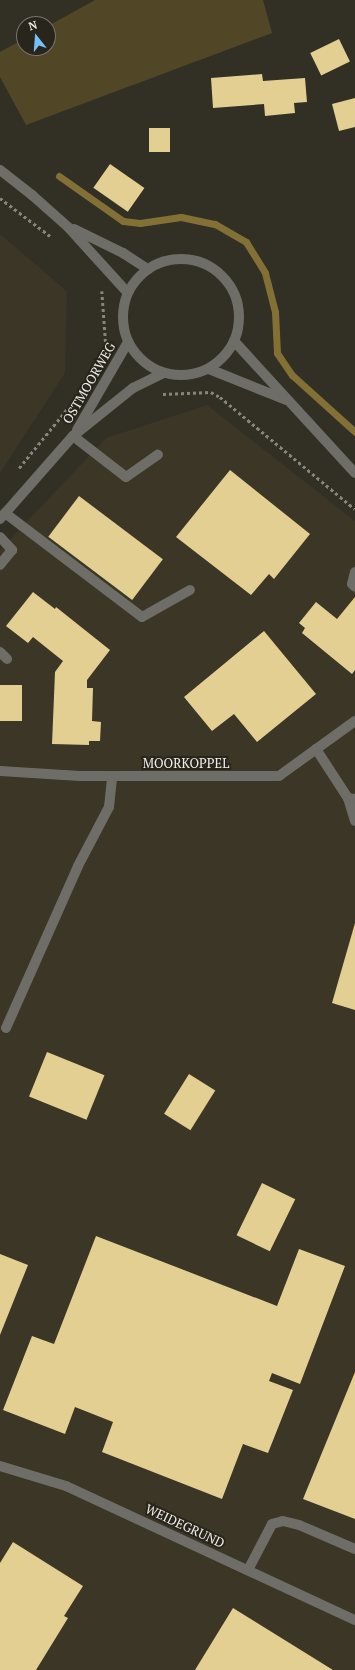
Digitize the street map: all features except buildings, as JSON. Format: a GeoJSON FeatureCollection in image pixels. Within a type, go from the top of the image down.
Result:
{"type":"FeatureCollection","features":[{"type":"Feature","properties":{"kind":"street"},"geometry":{"type":"LineString","coordinates":[[0,170],[32,195],[68,227],[127,292]]}},
{"type":"Feature","properties":{"kind":"street"},"geometry":{"type":"LineString","coordinates":[[68,227],[123,253],[148,269]]}},
{"type":"Feature","properties":{"kind":"street"},"geometry":{"type":"LineString","coordinates":[[184,259],[202,263],[218,272],[231,286],[238,304],[239,323],[234,341],[224,357],[209,369],[194,374],[179,376],[164,373],[145,363],[136,356],[128,342],[122,325],[123,306],[127,292],[137,278],[148,269],[165,261],[184,259]]}},
{"type":"Feature","properties":{"kind":"street"},"geometry":{"type":"LineString","coordinates":[[234,341],[355,473]]}},
{"type":"Feature","properties":{"kind":"street","name":"OSTMOORWEG"},"geometry":{"type":"LineString","coordinates":[[3,516],[73,436],[128,342]]}},
{"type":"Feature","properties":{"kind":"street"},"geometry":{"type":"LineString","coordinates":[[209,369],[287,400]]}},
{"type":"Feature","properties":{"kind":"street","name":"OSTMOORWEG"},"geometry":{"type":"LineString","coordinates":[[73,436],[133,388],[164,373]]}},
{"type":"Feature","properties":{"kind":"street"},"geometry":{"type":"LineString","coordinates":[[73,436],[126,477],[158,455]]}},
{"type":"Feature","properties":{"kind":"street"},"geometry":{"type":"LineString","coordinates":[[3,516],[142,617],[190,590]]}},
{"type":"Feature","properties":{"kind":"street"},"geometry":{"type":"LineString","coordinates":[[0,537],[12,550],[0,565]]}},
{"type":"Feature","properties":{"kind":"street"},"geometry":{"type":"LineString","coordinates":[[355,572],[352,584],[355,587]]}},
{"type":"Feature","properties":{"kind":"street","name":"MOORKOPPEL"},"geometry":{"type":"LineString","coordinates":[[0,771],[112,776],[279,776],[355,721]]}},
{"type":"Feature","properties":{"kind":"street"},"geometry":{"type":"LineString","coordinates":[[316,749],[351,798],[355,821]]}},
{"type":"Feature","properties":{"kind":"street"},"geometry":{"type":"LineString","coordinates":[[6,1028],[78,866],[109,807],[112,776]]}},
{"type":"Feature","properties":{"kind":"street","name":"WEIDEGRUND"},"geometry":{"type":"LineString","coordinates":[[0,1466],[66,1486],[355,1620]]}},
{"type":"Feature","properties":{"kind":"street"},"geometry":{"type":"LineString","coordinates":[[248,1570],[272,1524],[283,1521],[299,1525],[355,1549]]}},
{"type":"Feature","properties":{"kind":"path"},"geometry":{"type":"LineString","coordinates":[[0,198],[53,238]]}},
{"type":"Feature","properties":{"kind":"path"},"geometry":{"type":"LineString","coordinates":[[101,289],[106,346],[104,360],[113,370]]}},
{"type":"Feature","properties":{"kind":"path"},"geometry":{"type":"LineString","coordinates":[[133,388],[147,396],[158,394],[211,392],[220,397],[355,509]]}},
{"type":"Feature","properties":{"kind":"path"},"geometry":{"type":"LineString","coordinates":[[14,474],[71,404]]}},
{"type":"Feature","properties":{"kind":"shaded area"},"geometry":{"type":"Polygon","coordinates":[[[95,0],[263,0],[272,33],[26,125],[0,77],[0,52],[16,43],[16,56],[56,56],[56,22],[95,0]]]}},
{"type":"Feature","properties":{"kind":"shaded area"},"geometry":{"type":"Polygon","coordinates":[[[0,234],[67,291],[65,373],[0,473],[0,234]]]}},
{"type":"Feature","properties":{"kind":"shaded area"},"geometry":{"type":"Polygon","coordinates":[[[207,405],[355,521],[355,1670],[0,1670],[0,550],[106,438],[207,405]]]}},
{"type":"Feature","properties":{"kind":"waterway"},"geometry":{"type":"LineString","coordinates":[[59,176],[123,221],[140,223],[181,217],[215,224],[246,242],[265,273],[275,312],[277,353],[292,375],[355,432]]}}]}
